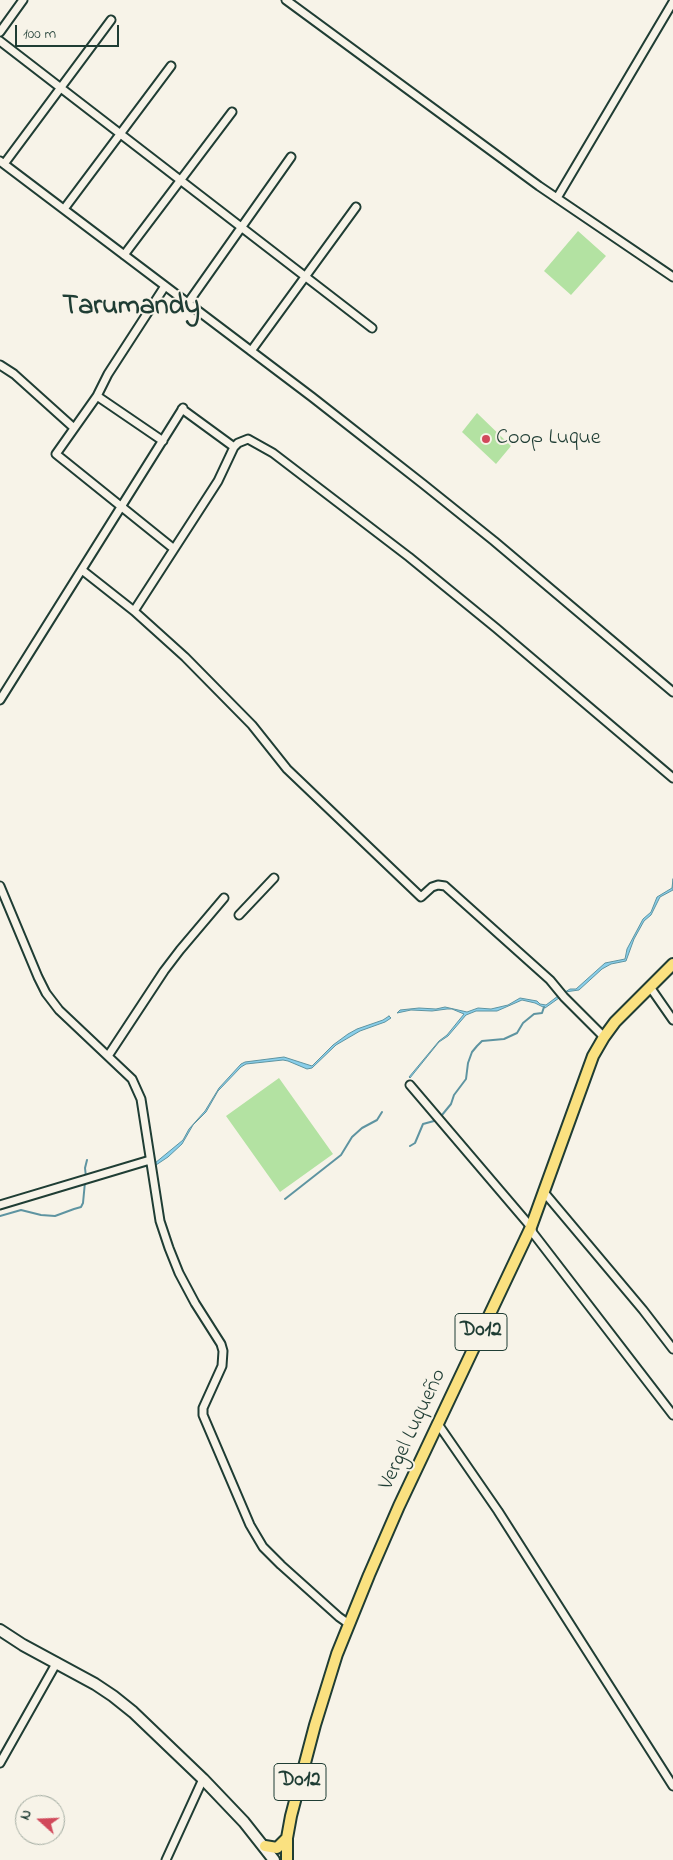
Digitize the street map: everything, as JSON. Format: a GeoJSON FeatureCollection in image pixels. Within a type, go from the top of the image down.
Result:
{"type":"FeatureCollection","features":[{"type":"Feature","properties":{"kind":"main road","name":"Vergel Luqueño"},"geometry":{"type":"LineString","coordinates":[[287,1860],[287,1838],[291,1816],[327,1686],[349,1624],[399,1506],[531,1227],[593,1056],[615,1022],[673,964]]}},
{"type":"Feature","properties":{"kind":"main road"},"geometry":{"type":"LineString","coordinates":[[265,1846],[277,1848],[287,1838]]}},
{"type":"Feature","properties":{"kind":"street"},"geometry":{"type":"LineString","coordinates":[[0,32],[23,0]]}},
{"type":"Feature","properties":{"kind":"street"},"geometry":{"type":"LineString","coordinates":[[286,0],[557,198],[673,277]]}},
{"type":"Feature","properties":{"kind":"street"},"geometry":{"type":"LineString","coordinates":[[557,198],[673,2]]}},
{"type":"Feature","properties":{"kind":"street"},"geometry":{"type":"LineString","coordinates":[[111,20],[2,162],[251,351],[494,541],[673,692]]}},
{"type":"Feature","properties":{"kind":"street"},"geometry":{"type":"LineString","coordinates":[[0,42],[372,328]]}},
{"type":"Feature","properties":{"kind":"street"},"geometry":{"type":"LineString","coordinates":[[64,209],[171,66]]}},
{"type":"Feature","properties":{"kind":"street"},"geometry":{"type":"LineString","coordinates":[[124,255],[232,112]]}},
{"type":"Feature","properties":{"kind":"street"},"geometry":{"type":"LineString","coordinates":[[188,303],[291,157]]}},
{"type":"Feature","properties":{"kind":"street"},"geometry":{"type":"LineString","coordinates":[[251,351],[356,207]]}},
{"type":"Feature","properties":{"kind":"street"},"geometry":{"type":"LineString","coordinates":[[165,286],[108,374],[97,396],[56,454],[174,549]]}},
{"type":"Feature","properties":{"kind":"street"},"geometry":{"type":"LineString","coordinates":[[0,365],[14,374],[74,428]]}},
{"type":"Feature","properties":{"kind":"street"},"geometry":{"type":"LineString","coordinates":[[97,396],[163,441]]}},
{"type":"Feature","properties":{"kind":"street"},"geometry":{"type":"LineString","coordinates":[[0,700],[183,409],[234,447]]}},
{"type":"Feature","properties":{"kind":"street"},"geometry":{"type":"LineString","coordinates":[[134,611],[218,481],[234,447],[243,440],[248,439],[273,453],[409,557],[489,622],[673,778]]}},
{"type":"Feature","properties":{"kind":"street"},"geometry":{"type":"LineString","coordinates":[[82,570],[134,611],[185,657],[252,725],[288,770],[421,897],[432,887],[438,885],[445,886],[550,980],[564,997],[604,1037]]}},
{"type":"Feature","properties":{"kind":"street"},"geometry":{"type":"LineString","coordinates":[[239,915],[274,878]]}},
{"type":"Feature","properties":{"kind":"street"},"geometry":{"type":"LineString","coordinates":[[0,886],[46,993],[59,1010],[132,1079],[141,1099],[160,1221],[179,1273],[224,1351],[222,1366],[204,1408],[205,1421],[250,1526],[263,1547],[306,1590],[349,1624]]}},
{"type":"Feature","properties":{"kind":"street"},"geometry":{"type":"LineString","coordinates":[[108,1056],[169,964],[224,898]]}},
{"type":"Feature","properties":{"kind":"street"},"geometry":{"type":"LineString","coordinates":[[650,987],[673,1020]]}},
{"type":"Feature","properties":{"kind":"street"},"geometry":{"type":"LineString","coordinates":[[410,1085],[531,1227],[539,1241],[673,1415]]}},
{"type":"Feature","properties":{"kind":"street"},"geometry":{"type":"LineString","coordinates":[[0,1205],[150,1160]]}},
{"type":"Feature","properties":{"kind":"street"},"geometry":{"type":"LineString","coordinates":[[543,1191],[643,1310],[673,1349]]}},
{"type":"Feature","properties":{"kind":"street"},"geometry":{"type":"LineString","coordinates":[[438,1424],[498,1511],[673,1786]]}},
{"type":"Feature","properties":{"kind":"street"},"geometry":{"type":"LineString","coordinates":[[0,1630],[113,1696],[146,1724],[203,1779],[244,1822],[265,1846],[274,1860]]}},
{"type":"Feature","properties":{"kind":"street"},"geometry":{"type":"LineString","coordinates":[[0,1763],[57,1662]]}},
{"type":"Feature","properties":{"kind":"street"},"geometry":{"type":"LineString","coordinates":[[166,1860],[203,1779]]}},
{"type":"Feature","properties":{"kind":"green space"},"geometry":{"type":"Polygon","coordinates":[[[578,231],[606,256],[571,295],[544,271],[578,231]]]}},
{"type":"Feature","properties":{"kind":"green space","name":"Coop Luque"},"geometry":{"type":"Polygon","coordinates":[[[477,413],[511,446],[496,464],[462,432],[477,413]]]}},
{"type":"Feature","properties":{"kind":"green space"},"geometry":{"type":"Polygon","coordinates":[[[279,1078],[333,1154],[280,1192],[226,1116],[279,1078]]]}},
{"type":"Feature","properties":{"kind":"water"},"geometry":{"type":"Polygon","coordinates":[[[673,879],[673,890],[660,897],[651,915],[644,921],[634,939],[626,961],[611,964],[602,969],[579,990],[565,992],[570,989],[576,989],[605,963],[625,959],[627,949],[643,919],[651,912],[657,897],[672,888],[673,879]]]}},
{"type":"Feature","properties":{"kind":"water"},"geometry":{"type":"Polygon","coordinates":[[[558,996],[559,998],[545,1008],[522,1000],[497,1011],[476,1011],[466,1015],[448,1036],[439,1042],[409,1077],[439,1041],[447,1035],[464,1014],[452,1009],[432,1011],[411,1010],[397,1013],[400,1010],[445,1007],[467,1012],[478,1008],[491,1009],[508,1005],[520,998],[537,1001],[540,1004],[546,1005],[558,996]]]}},
{"type":"Feature","properties":{"kind":"water"},"geometry":{"type":"Polygon","coordinates":[[[389,1016],[391,1018],[385,1022],[360,1031],[336,1045],[312,1068],[307,1069],[283,1060],[246,1064],[241,1067],[218,1091],[206,1112],[193,1125],[182,1144],[156,1165],[155,1163],[183,1140],[189,1129],[205,1111],[219,1088],[241,1064],[284,1057],[312,1066],[333,1045],[348,1034],[389,1016]]]}},
{"type":"Feature","properties":{"kind":"waterway"},"geometry":{"type":"LineString","coordinates":[[442,1115],[466,1079],[468,1063],[472,1052],[477,1046],[482,1041],[504,1039],[517,1033],[523,1023],[534,1014],[542,1013],[544,1007]]}},
{"type":"Feature","properties":{"kind":"waterway"},"geometry":{"type":"LineString","coordinates":[[285,1199],[341,1155],[352,1137],[362,1128],[377,1120],[382,1112]]}},
{"type":"Feature","properties":{"kind":"waterway"},"geometry":{"type":"LineString","coordinates":[[410,1146],[415,1143],[423,1124],[434,1121]]}},
{"type":"Feature","properties":{"kind":"waterway"},"geometry":{"type":"LineString","coordinates":[[86,1177],[85,1168],[87,1160]]}},
{"type":"Feature","properties":{"kind":"waterway"},"geometry":{"type":"LineString","coordinates":[[0,1216],[21,1210],[55,1216],[81,1207],[85,1182]]}},
{"type":"Feature","properties":{"kind":"place","name":"Coop Luque"},"geometry":{"type":"Point","coordinates":[486,439]}},
{"type":"Feature","properties":{"kind":"district","name":"Tarumandy"},"geometry":{"type":"Point","coordinates":[131,308]}}]}
